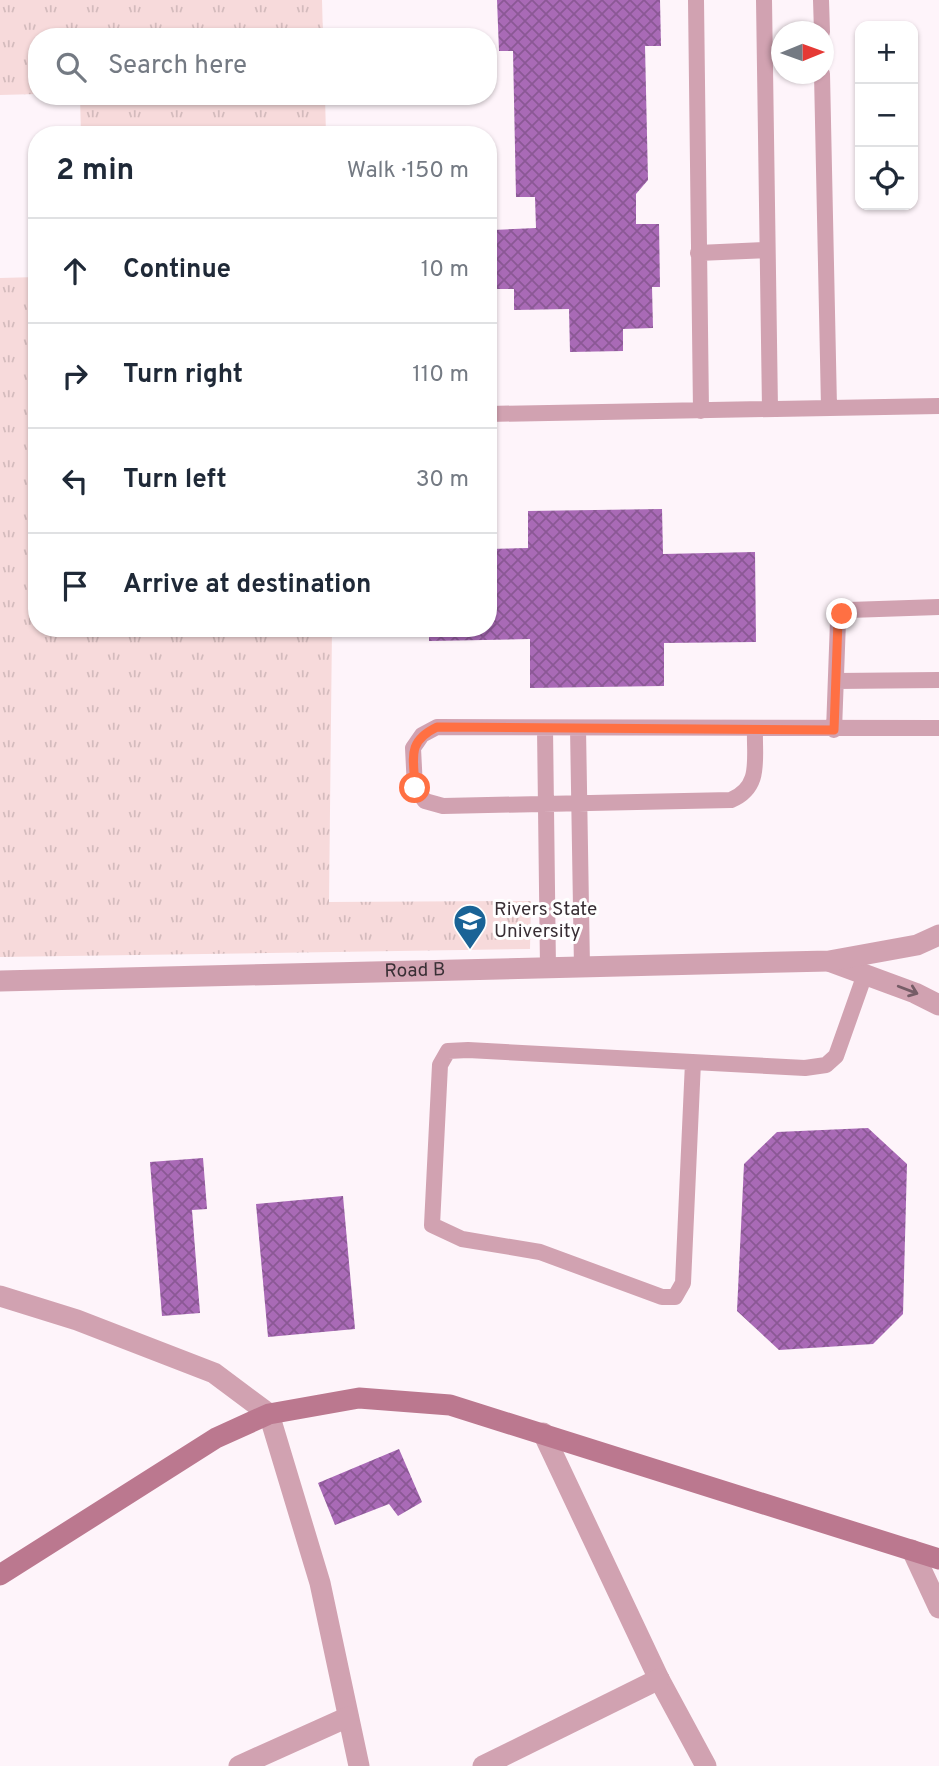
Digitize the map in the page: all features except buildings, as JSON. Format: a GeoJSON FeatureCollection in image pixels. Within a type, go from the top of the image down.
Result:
{"type":"FeatureCollection","features":[{"type":"Feature","properties":{"kind":"street"},"geometry":{"type":"LineString","coordinates":[[829,961],[917,944],[939,935]]}},
{"type":"Feature","properties":{"kind":"street","name":"Road B"},"geometry":{"type":"LineString","coordinates":[[0,981],[829,961]]}},
{"type":"Feature","properties":{"kind":"street"},"geometry":{"type":"LineString","coordinates":[[829,961],[939,1005]]}},
{"type":"Feature","properties":{"kind":"street"},"geometry":{"type":"LineString","coordinates":[[0,1296],[77,1320],[214,1373],[269,1414],[320,1583],[359,1766]]}},
{"type":"Feature","properties":{"kind":"street"},"geometry":{"type":"LineString","coordinates":[[0,1576],[216,1438],[269,1414],[359,1398],[450,1405],[939,1559]]}},
{"type":"Feature","properties":{"kind":"street"},"geometry":{"type":"LineString","coordinates":[[543,1433],[659,1679],[706,1766]]}},
{"type":"Feature","properties":{"kind":"street"},"geometry":{"type":"LineString","coordinates":[[912,1550],[939,1608]]}},
{"type":"Feature","properties":{"kind":"street"},"geometry":{"type":"LineString","coordinates":[[483,1766],[659,1679]]}},
{"type":"Feature","properties":{"kind":"street"},"geometry":{"type":"LineString","coordinates":[[239,1766],[348,1717]]}},
{"type":"Feature","properties":{"kind":"lane"},"geometry":{"type":"LineString","coordinates":[[696,0],[701,411]]}},
{"type":"Feature","properties":{"kind":"lane"},"geometry":{"type":"LineString","coordinates":[[764,0],[770,409]]}},
{"type":"Feature","properties":{"kind":"lane"},"geometry":{"type":"LineString","coordinates":[[821,0],[822,21]]}},
{"type":"Feature","properties":{"kind":"lane"},"geometry":{"type":"LineString","coordinates":[[822,84],[829,407]]}},
{"type":"Feature","properties":{"kind":"lane"},"geometry":{"type":"LineString","coordinates":[[698,253],[768,250]]}},
{"type":"Feature","properties":{"kind":"lane"},"geometry":{"type":"LineString","coordinates":[[497,414],[939,406]]}},
{"type":"Feature","properties":{"kind":"lane"},"geometry":{"type":"LineString","coordinates":[[834,730],[838,621],[842,614],[849,610],[939,607]]}},
{"type":"Feature","properties":{"kind":"lane"},"geometry":{"type":"LineString","coordinates":[[835,681],[939,680]]}},
{"type":"Feature","properties":{"kind":"lane"},"geometry":{"type":"LineString","coordinates":[[755,730],[753,783],[746,793],[732,800],[443,806],[425,801],[415,788],[413,748],[422,735],[437,727],[755,730],[939,728]]}},
{"type":"Feature","properties":{"kind":"lane"},"geometry":{"type":"LineString","coordinates":[[545,728],[548,968]]}},
{"type":"Feature","properties":{"kind":"lane"},"geometry":{"type":"LineString","coordinates":[[578,728],[582,967]]}},
{"type":"Feature","properties":{"kind":"lane"},"geometry":{"type":"LineString","coordinates":[[693,1062],[683,1283],[675,1297],[662,1297],[540,1252],[462,1239],[432,1225],[439,1065],[448,1051],[468,1050],[693,1062],[805,1068],[825,1065],[836,1056],[864,974]]}},
{"type":"Feature","properties":{"kind":"green space"},"geometry":{"type":"Polygon","coordinates":[[[0,0],[322,0],[323,28],[28,28],[28,94],[0,95],[0,0]]]}},
{"type":"Feature","properties":{"kind":"green space"},"geometry":{"type":"Polygon","coordinates":[[[80,105],[325,105],[326,126],[81,126],[80,105]]]}},
{"type":"Feature","properties":{"kind":"green space"},"geometry":{"type":"Polygon","coordinates":[[[28,277],[28,637],[332,637],[329,902],[531,901],[530,949],[0,957],[0,278],[28,277]]]}},
{"type":"Feature","properties":{"kind":"place","name":"Rivers State University"},"geometry":{"type":"Point","coordinates":[470,951]}},
{"type":"Feature","properties":{"kind":"route"},"geometry":{"type":"LineString","coordinates":[[415,788],[413,748],[422,735],[437,727],[834,730],[838,621],[842,614]]}}]}
